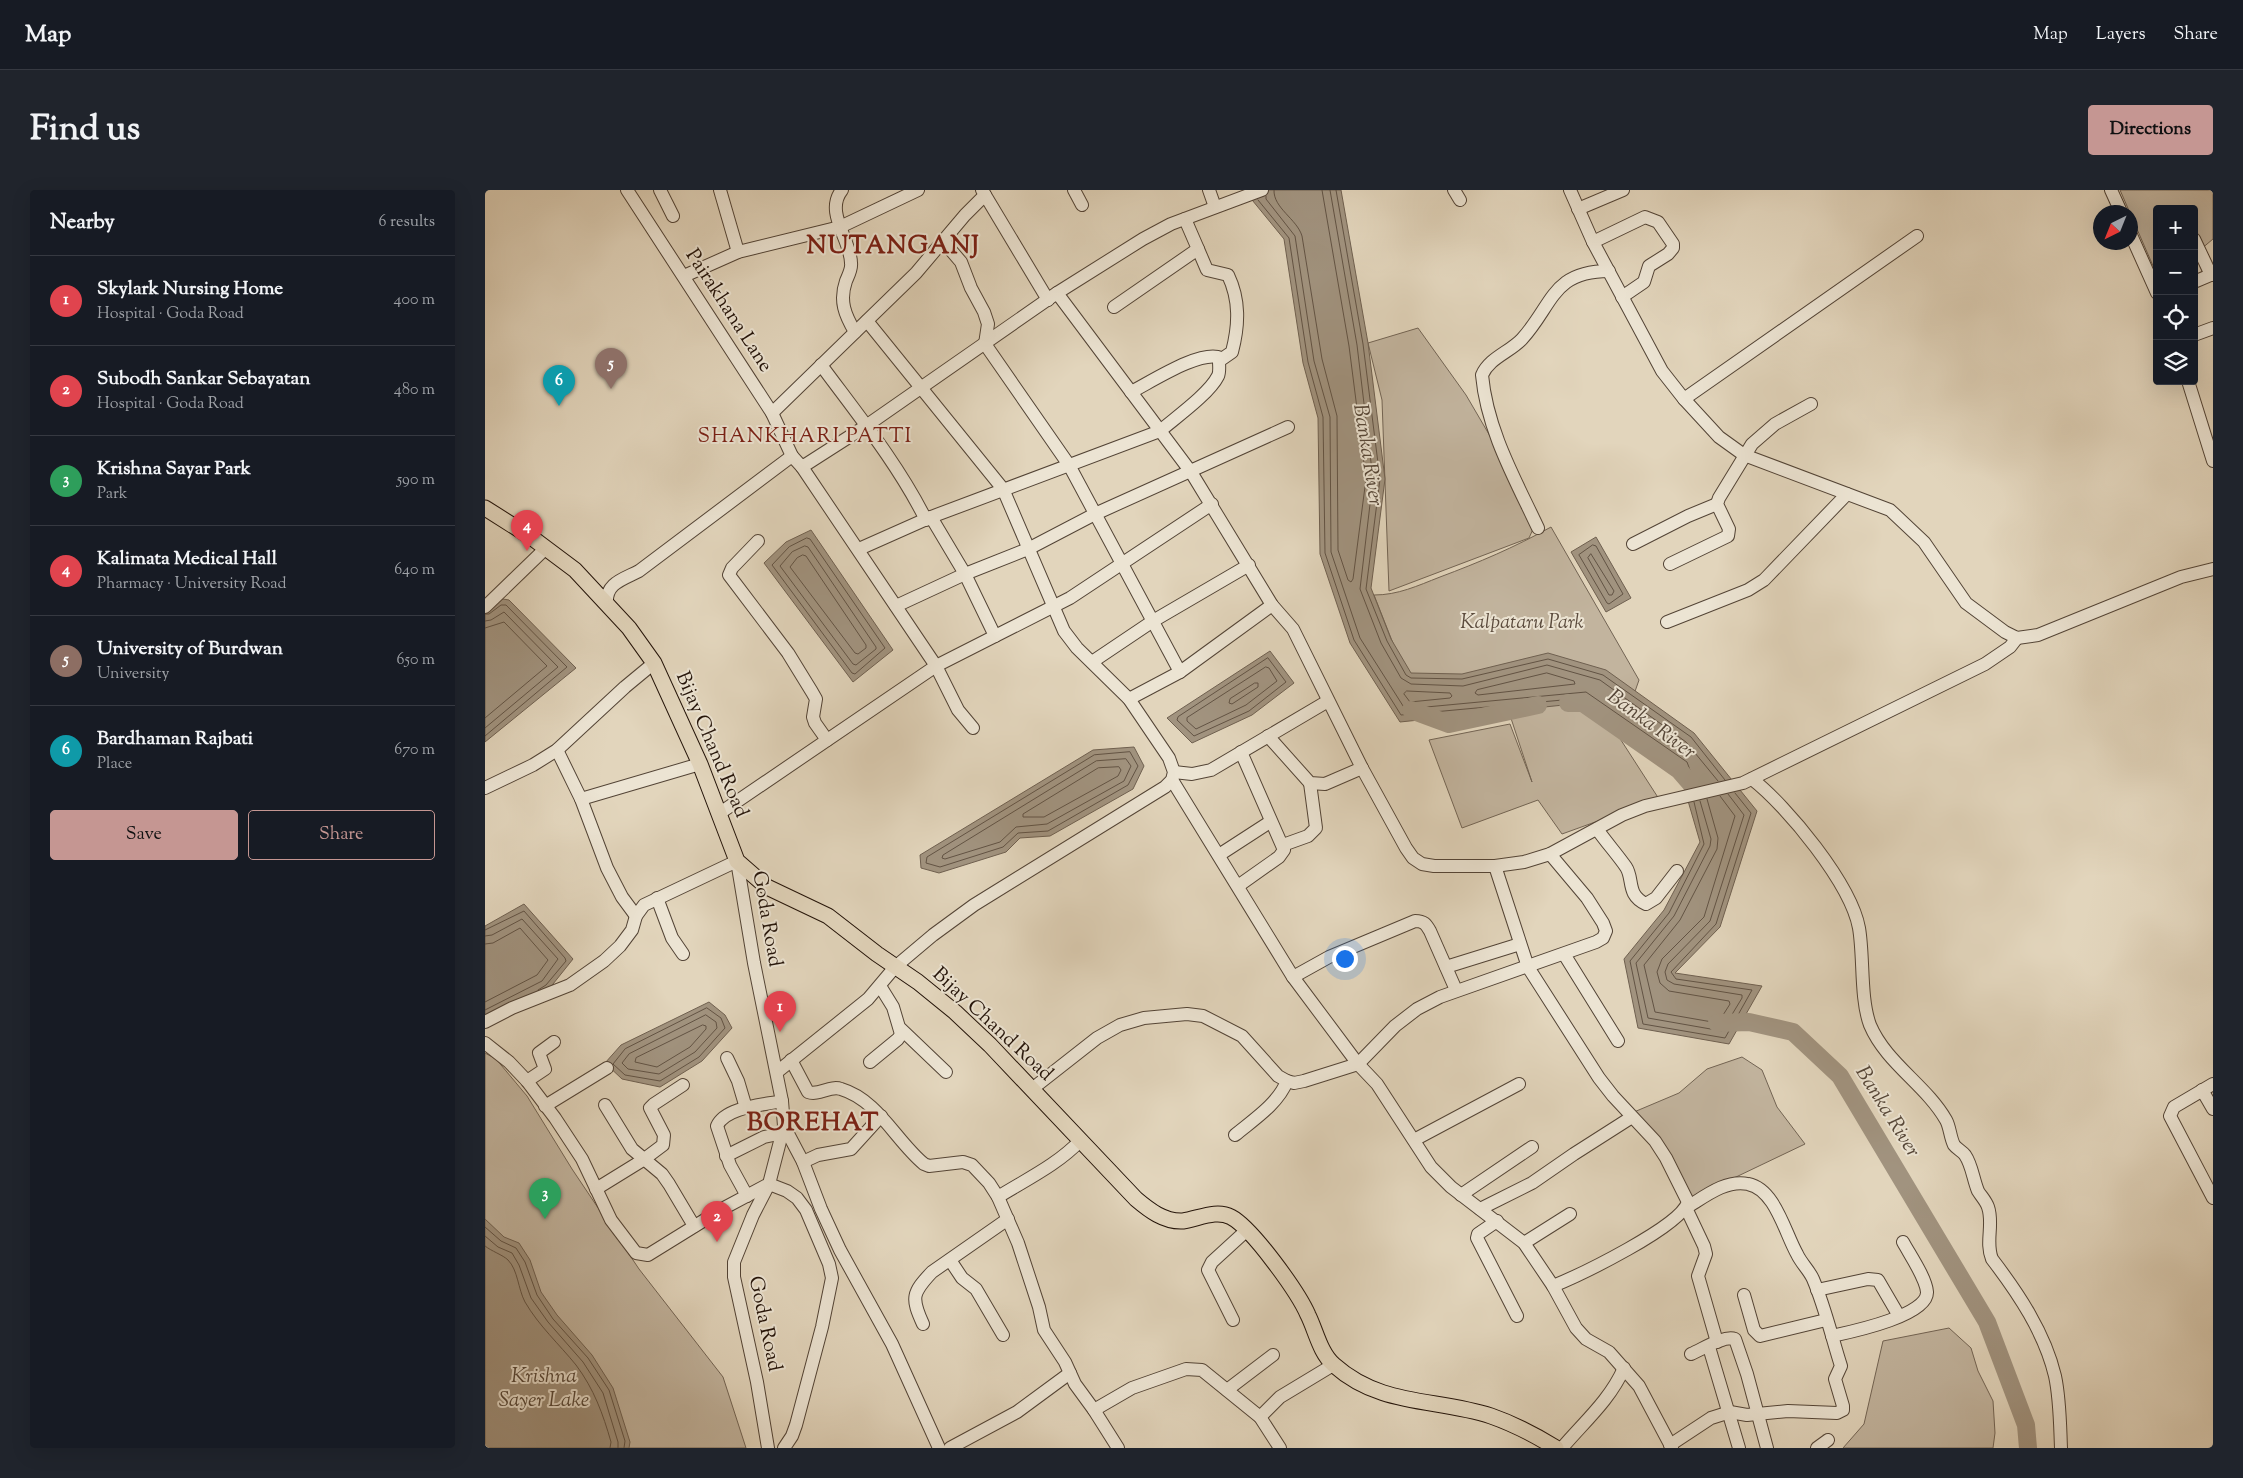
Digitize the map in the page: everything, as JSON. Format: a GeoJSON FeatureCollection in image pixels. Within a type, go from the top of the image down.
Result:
{"type":"FeatureCollection","features":[{"type":"Feature","properties":{"kind":"main road","name":"Bijay Chand Road"},"geometry":{"type":"LineString","coordinates":[[485,508],[575,570],[629,628],[653,663],[700,764],[737,861],[767,887],[828,916],[895,967],[919,982],[955,1012],[990,1045],[1136,1199],[1150,1211],[1164,1218],[1181,1221],[1217,1213],[1231,1217],[1247,1230],[1297,1294],[1324,1351],[1333,1364],[1356,1380],[1392,1397],[1446,1405],[1490,1416],[1523,1429],[1556,1448]]}},
{"type":"Feature","properties":{"kind":"street","name":"Pairakhana Lane"},"geometry":{"type":"LineString","coordinates":[[627,190],[772,413],[792,456],[802,467],[897,606],[936,666],[958,710],[973,728]]}},
{"type":"Feature","properties":{"kind":"street"},"geometry":{"type":"LineString","coordinates":[[660,190],[673,216]]}},
{"type":"Feature","properties":{"kind":"street"},"geometry":{"type":"LineString","coordinates":[[720,190],[738,252]]}},
{"type":"Feature","properties":{"kind":"street"},"geometry":{"type":"LineString","coordinates":[[840,190],[835,205],[852,265],[844,286],[842,304],[855,332]]}},
{"type":"Feature","properties":{"kind":"street"},"geometry":{"type":"LineString","coordinates":[[684,276],[738,252],[840,227],[918,190]]}},
{"type":"Feature","properties":{"kind":"street"},"geometry":{"type":"LineString","coordinates":[[1074,190],[1082,204]]}},
{"type":"Feature","properties":{"kind":"street"},"geometry":{"type":"LineString","coordinates":[[1209,190],[1215,207]]}},
{"type":"Feature","properties":{"kind":"street"},"geometry":{"type":"LineString","coordinates":[[802,467],[866,426],[1053,297],[1143,239],[1185,219],[1262,190]]}},
{"type":"Feature","properties":{"kind":"street"},"geometry":{"type":"LineString","coordinates":[[1570,190],[1593,242],[1662,371],[1684,400],[1719,437],[1744,455],[1890,510],[1924,542],[1966,603],[2005,632],[2017,638],[2038,635],[2181,577],[2213,569]]}},
{"type":"Feature","properties":{"kind":"street"},"geometry":{"type":"LineString","coordinates":[[1578,208],[1623,190]]}},
{"type":"Feature","properties":{"kind":"street"},"geometry":{"type":"LineString","coordinates":[[2111,190],[2118,205]]}},
{"type":"Feature","properties":{"kind":"street"},"geometry":{"type":"LineString","coordinates":[[772,413],[916,273],[984,192],[1053,297],[1131,392],[1191,472],[1212,504],[1272,605],[1293,629],[1309,658],[1327,701],[1362,768],[1413,858],[1422,864],[1434,866],[1495,866],[1524,862],[1550,854],[1622,815],[1671,800],[1747,781],[1985,664],[2010,647],[2017,638]]}},
{"type":"Feature","properties":{"kind":"street"},"geometry":{"type":"LineString","coordinates":[[1593,242],[1645,217],[1658,222],[1673,244],[1671,251],[1647,269],[1646,280],[1622,296]]}},
{"type":"Feature","properties":{"kind":"street"},"geometry":{"type":"LineString","coordinates":[[1131,392],[1201,358],[1215,356],[1221,358],[1228,356],[1232,352],[1237,328],[1237,303],[1228,275],[1207,270],[1185,219]]}},
{"type":"Feature","properties":{"kind":"street"},"geometry":{"type":"LineString","coordinates":[[1684,400],[1917,236]]}},
{"type":"Feature","properties":{"kind":"street"},"geometry":{"type":"LineString","coordinates":[[943,241],[961,262],[971,288],[984,312],[988,324],[985,344],[1069,465],[1180,672]]}},
{"type":"Feature","properties":{"kind":"street"},"geometry":{"type":"LineString","coordinates":[[2198,247],[2212,275],[2198,280]]}},
{"type":"Feature","properties":{"kind":"street"},"geometry":{"type":"LineString","coordinates":[[1114,307],[1198,248]]}},
{"type":"Feature","properties":{"kind":"street"},"geometry":{"type":"LineString","coordinates":[[2138,250],[2153,284]]}},
{"type":"Feature","properties":{"kind":"street"},"geometry":{"type":"LineString","coordinates":[[1538,528],[1495,434],[1488,411],[1482,375],[1489,364],[1521,340],[1557,289],[1574,276],[1590,271],[1609,271]]}},
{"type":"Feature","properties":{"kind":"street"},"geometry":{"type":"LineString","coordinates":[[867,321],[1003,489],[1064,631],[1129,699],[1169,758],[1173,776],[1293,977],[1358,1064],[1377,1084],[1431,1167],[1461,1195],[1524,1243],[1553,1286],[1576,1328],[1586,1339],[1609,1352],[1639,1386],[1671,1447],[1711,1418],[1730,1412],[1757,1414],[1788,1411],[1837,1413],[1843,1410],[1835,1379],[1841,1366],[1811,1275],[1796,1253],[1777,1211],[1761,1190],[1750,1184],[1726,1185],[1686,1208],[1681,1214],[1609,1260],[1553,1286]]}},
{"type":"Feature","properties":{"kind":"street"},"geometry":{"type":"LineString","coordinates":[[2198,334],[2213,328]]}},
{"type":"Feature","properties":{"kind":"street"},"geometry":{"type":"LineString","coordinates":[[859,549],[929,518],[1160,430],[1197,400],[1216,380],[1221,358]]}},
{"type":"Feature","properties":{"kind":"street"},"geometry":{"type":"LineString","coordinates":[[821,365],[911,490],[965,574],[995,636]]}},
{"type":"Feature","properties":{"kind":"street"},"geometry":{"type":"LineString","coordinates":[[2189,385],[2213,461]]}},
{"type":"Feature","properties":{"kind":"street"},"geometry":{"type":"LineString","coordinates":[[1633,544],[1688,516],[1717,504],[1744,455],[1762,434],[1811,404]]}},
{"type":"Feature","properties":{"kind":"street"},"geometry":{"type":"LineString","coordinates":[[897,606],[965,574],[1028,549],[1095,514],[1288,427]]}},
{"type":"Feature","properties":{"kind":"street"},"geometry":{"type":"LineString","coordinates":[[607,604],[608,592],[619,580],[639,571],[792,456]]}},
{"type":"Feature","properties":{"kind":"street"},"geometry":{"type":"LineString","coordinates":[[1667,622],[1748,590],[1764,580],[1847,494]]}},
{"type":"Feature","properties":{"kind":"street"},"geometry":{"type":"LineString","coordinates":[[720,813],[936,666],[1054,606],[1123,565],[1212,504]]}},
{"type":"Feature","properties":{"kind":"street"},"geometry":{"type":"LineString","coordinates":[[1670,564],[1728,536],[1729,529],[1717,504]]}},
{"type":"Feature","properties":{"kind":"street"},"geometry":{"type":"LineString","coordinates":[[758,541],[732,568],[729,575],[787,652],[812,692],[816,699],[813,717],[827,740]]}},
{"type":"Feature","properties":{"kind":"street"},"geometry":{"type":"LineString","coordinates":[[485,607],[545,548]]}},
{"type":"Feature","properties":{"kind":"street"},"geometry":{"type":"LineString","coordinates":[[1093,662],[1153,621],[1249,565]]}},
{"type":"Feature","properties":{"kind":"street"},"geometry":{"type":"LineString","coordinates":[[1129,699],[1180,672],[1272,605]]}},
{"type":"Feature","properties":{"kind":"street"},"geometry":{"type":"LineString","coordinates":[[485,788],[533,766],[557,750],[625,686],[653,663]]}},
{"type":"Feature","properties":{"kind":"street"},"geometry":{"type":"LineString","coordinates":[[777,1072],[868,999],[895,967],[974,904],[1165,787],[1173,776],[1211,770],[1327,701]]}},
{"type":"Feature","properties":{"kind":"street"},"geometry":{"type":"LineString","coordinates":[[1268,736],[1310,784],[1316,828],[1308,836],[1283,845]]}},
{"type":"Feature","properties":{"kind":"street"},"geometry":{"type":"LineString","coordinates":[[557,750],[581,799],[607,868],[622,897],[636,916]]}},
{"type":"Feature","properties":{"kind":"street"},"geometry":{"type":"LineString","coordinates":[[1238,886],[1282,854],[1283,845],[1270,822],[1241,752]]}},
{"type":"Feature","properties":{"kind":"street"},"geometry":{"type":"LineString","coordinates":[[581,799],[700,764]]}},
{"type":"Feature","properties":{"kind":"street"},"geometry":{"type":"LineString","coordinates":[[1310,784],[1325,784],[1362,768]]}},
{"type":"Feature","properties":{"kind":"street"},"geometry":{"type":"LineString","coordinates":[[1747,781],[1780,804],[1840,883],[1852,905],[1859,927],[1866,1009],[1870,1025],[1878,1040],[1895,1061],[1939,1109],[1950,1129],[1954,1144],[1968,1160],[1978,1191],[1988,1207],[1988,1249],[1992,1259],[2028,1313],[2046,1346],[2055,1376],[2061,1448]]}},
{"type":"Feature","properties":{"kind":"street"},"geometry":{"type":"LineString","coordinates":[[1219,854],[1270,822]]}},
{"type":"Feature","properties":{"kind":"street"},"geometry":{"type":"LineString","coordinates":[[1597,829],[1627,869],[1632,890],[1642,902],[1646,904],[1656,898],[1677,871]]}},
{"type":"Feature","properties":{"kind":"street"},"geometry":{"type":"LineString","coordinates":[[1032,1089],[1097,1038],[1120,1025],[1144,1018],[1187,1014],[1203,1016],[1242,1036],[1278,1076],[1287,1082],[1304,1081],[1358,1064],[1395,1026],[1417,1009],[1456,990],[1528,967],[1603,938],[1606,931],[1596,911],[1550,854]]}},
{"type":"Feature","properties":{"kind":"street"},"geometry":{"type":"LineString","coordinates":[[485,1022],[512,1008],[570,985],[604,961],[620,946],[632,930],[636,916],[645,905],[737,861]]}},
{"type":"Feature","properties":{"kind":"street","name":"Goda Road"},"geometry":{"type":"LineString","coordinates":[[737,861],[754,963],[782,1101],[783,1130],[769,1184],[750,1222],[734,1262],[734,1277],[757,1382],[768,1448]]}},
{"type":"Feature","properties":{"kind":"street"},"geometry":{"type":"LineString","coordinates":[[1495,866],[1528,967],[1599,1078],[1655,1141],[1685,1194],[1686,1208],[1706,1254],[1698,1276],[1739,1448]]}},
{"type":"Feature","properties":{"kind":"street"},"geometry":{"type":"LineString","coordinates":[[657,898],[672,938],[683,954]]}},
{"type":"Feature","properties":{"kind":"street"},"geometry":{"type":"LineString","coordinates":[[1293,977],[1344,950],[1415,921],[1421,921],[1427,924],[1456,990]]}},
{"type":"Feature","properties":{"kind":"street"},"geometry":{"type":"LineString","coordinates":[[1446,967],[1520,944]]}},
{"type":"Feature","properties":{"kind":"street"},"geometry":{"type":"LineString","coordinates":[[1563,954],[1618,1041]]}},
{"type":"Feature","properties":{"kind":"street"},"geometry":{"type":"LineString","coordinates":[[880,986],[893,1007],[901,1029],[946,1072]]}},
{"type":"Feature","properties":{"kind":"street"},"geometry":{"type":"LineString","coordinates":[[870,1062],[898,1038],[901,1029]]}},
{"type":"Feature","properties":{"kind":"street"},"geometry":{"type":"LineString","coordinates":[[527,1081],[545,1069],[539,1053],[554,1042]]}},
{"type":"Feature","properties":{"kind":"street"},"geometry":{"type":"LineString","coordinates":[[485,1043],[509,1062],[527,1081],[545,1106],[582,1158],[611,1220],[636,1253],[648,1255],[693,1226],[769,1184],[787,1191],[797,1198],[806,1210],[829,1264],[831,1278],[822,1327],[796,1425],[792,1436],[784,1448]]}},
{"type":"Feature","properties":{"kind":"street"},"geometry":{"type":"LineString","coordinates":[[727,1058],[738,1081],[746,1108]]}},
{"type":"Feature","properties":{"kind":"street"},"geometry":{"type":"LineString","coordinates":[[791,1060],[808,1092],[815,1094],[837,1088],[853,1094],[881,1116],[924,1164],[936,1165],[955,1161],[972,1165],[981,1172],[998,1197],[1008,1219],[1035,1292],[1043,1330],[1065,1362],[1075,1384],[1118,1448]]}},
{"type":"Feature","properties":{"kind":"street"},"geometry":{"type":"LineString","coordinates":[[545,1106],[607,1068]]}},
{"type":"Feature","properties":{"kind":"street"},"geometry":{"type":"LineString","coordinates":[[1235,1135],[1270,1105],[1287,1082]]}},
{"type":"Feature","properties":{"kind":"street"},"geometry":{"type":"LineString","coordinates":[[1414,1140],[1519,1084]]}},
{"type":"Feature","properties":{"kind":"street"},"geometry":{"type":"LineString","coordinates":[[596,1188],[660,1148],[665,1140],[650,1108],[683,1085]]}},
{"type":"Feature","properties":{"kind":"street"},"geometry":{"type":"LineString","coordinates":[[2213,1109],[2207,1087],[2174,1107],[2170,1116],[2213,1198]]}},
{"type":"Feature","properties":{"kind":"street"},"geometry":{"type":"LineString","coordinates":[[747,1196],[726,1156],[718,1132],[719,1121],[733,1112],[782,1101]]}},
{"type":"Feature","properties":{"kind":"street"},"geometry":{"type":"LineString","coordinates":[[605,1105],[632,1149],[662,1174],[693,1226]]}},
{"type":"Feature","properties":{"kind":"street"},"geometry":{"type":"LineString","coordinates":[[803,1162],[818,1155],[851,1148],[881,1116]]}},
{"type":"Feature","properties":{"kind":"street"},"geometry":{"type":"LineString","coordinates":[[1480,1209],[1532,1183],[1573,1154],[1632,1117]]}},
{"type":"Feature","properties":{"kind":"street"},"geometry":{"type":"LineString","coordinates":[[726,1156],[783,1130],[803,1162],[821,1209],[892,1344],[939,1448]]}},
{"type":"Feature","properties":{"kind":"street"},"geometry":{"type":"LineString","coordinates":[[998,1197],[1052,1166],[1081,1140]]}},
{"type":"Feature","properties":{"kind":"street"},"geometry":{"type":"LineString","coordinates":[[1461,1195],[1532,1147]]}},
{"type":"Feature","properties":{"kind":"street"},"geometry":{"type":"LineString","coordinates":[[1524,1243],[1569,1214]]}},
{"type":"Feature","properties":{"kind":"street"},"geometry":{"type":"LineString","coordinates":[[923,1324],[914,1298],[916,1290],[932,1272],[1008,1219]]}},
{"type":"Feature","properties":{"kind":"street"},"geometry":{"type":"LineString","coordinates":[[1497,1221],[1478,1234],[1477,1238],[1517,1316]]}},
{"type":"Feature","properties":{"kind":"street"},"geometry":{"type":"LineString","coordinates":[[1233,1320],[1208,1270],[1212,1262],[1247,1230]]}},
{"type":"Feature","properties":{"kind":"street"},"geometry":{"type":"LineString","coordinates":[[1832,1336],[1865,1328],[1899,1316],[1925,1300],[1927,1293],[1925,1284],[1903,1242]]}},
{"type":"Feature","properties":{"kind":"street"},"geometry":{"type":"LineString","coordinates":[[950,1260],[962,1278],[976,1289],[1003,1335]]}},
{"type":"Feature","properties":{"kind":"street"},"geometry":{"type":"LineString","coordinates":[[1817,1290],[1868,1279],[1878,1280],[1899,1316]]}},
{"type":"Feature","properties":{"kind":"street"},"geometry":{"type":"LineString","coordinates":[[1744,1295],[1754,1330],[1760,1336],[1826,1320]]}},
{"type":"Feature","properties":{"kind":"street"},"geometry":{"type":"LineString","coordinates":[[1691,1354],[1729,1337],[1735,1339],[1767,1448]]}},
{"type":"Feature","properties":{"kind":"street"},"geometry":{"type":"LineString","coordinates":[[1227,1390],[1273,1355]]}},
{"type":"Feature","properties":{"kind":"street"},"geometry":{"type":"LineString","coordinates":[[1260,1417],[1280,1397],[1333,1364]]}},
{"type":"Feature","properties":{"kind":"street"},"geometry":{"type":"LineString","coordinates":[[1562,1448],[1603,1404],[1615,1386],[1623,1368]]}},
{"type":"Feature","properties":{"kind":"street"},"geometry":{"type":"LineString","coordinates":[[1094,1410],[1133,1388],[1186,1369],[1202,1370],[1260,1417],[1280,1448]]}},
{"type":"Feature","properties":{"kind":"street"},"geometry":{"type":"LineString","coordinates":[[950,1448],[1017,1412],[1070,1373]]}},
{"type":"Feature","properties":{"kind":"street"},"geometry":{"type":"LineString","coordinates":[[1817,1448],[1828,1440]]}},
{"type":"Feature","properties":{"kind":"green space"},"geometry":{"type":"Polygon","coordinates":[[[2120,190],[2213,190],[2213,239],[2198,252],[2198,205],[2153,205],[2153,266],[2138,231],[2138,205],[2127,205],[2120,190]]]}},
{"type":"Feature","properties":{"kind":"green space"},"geometry":{"type":"Polygon","coordinates":[[[1418,328],[1466,395],[1538,518],[1529,538],[1389,591],[1382,400],[1368,343],[1418,328]]]}},
{"type":"Feature","properties":{"kind":"green space","name":"Kalpataru Park"},"geometry":{"type":"Polygon","coordinates":[[[1551,527],[1639,680],[1619,737],[1659,799],[1562,834],[1538,800],[1462,828],[1429,740],[1510,724],[1532,782],[1503,694],[1418,687],[1400,661],[1374,595],[1399,592],[1423,584],[1523,542],[1551,527]]]}},
{"type":"Feature","properties":{"kind":"green space"},"geometry":{"type":"Polygon","coordinates":[[[485,1053],[496,1059],[527,1096],[572,1169],[639,1269],[723,1377],[746,1448],[485,1448],[485,1053]]]}},
{"type":"Feature","properties":{"kind":"green space"},"geometry":{"type":"Polygon","coordinates":[[[1742,1057],[1762,1070],[1777,1107],[1805,1144],[1690,1199],[1634,1112],[1679,1093],[1707,1069],[1742,1057]]]}},
{"type":"Feature","properties":{"kind":"green space"},"geometry":{"type":"Polygon","coordinates":[[[1949,1328],[1971,1348],[1978,1371],[1993,1401],[1995,1433],[1993,1448],[1843,1448],[1864,1424],[1883,1341],[1949,1328]]]}},
{"type":"Feature","properties":{"kind":"water"},"geometry":{"type":"Polygon","coordinates":[[[1262,190],[1341,190],[1368,343],[1385,479],[1371,588],[1391,639],[1411,673],[1462,674],[1548,653],[1606,670],[1694,733],[1757,811],[1720,927],[1675,973],[1762,986],[1729,1044],[1638,1028],[1624,959],[1664,910],[1700,842],[1679,770],[1583,703],[1400,722],[1350,643],[1320,554],[1318,418],[1303,363],[1284,239],[1248,195],[1262,190]]]}},
{"type":"Feature","properties":{"kind":"water"},"geometry":{"type":"Polygon","coordinates":[[[811,530],[893,650],[853,682],[764,563],[786,542],[811,530]]]}},
{"type":"Feature","properties":{"kind":"water"},"geometry":{"type":"Polygon","coordinates":[[[1596,537],[1631,598],[1606,612],[1571,552],[1596,537]]]}},
{"type":"Feature","properties":{"kind":"water"},"geometry":{"type":"Polygon","coordinates":[[[503,599],[509,600],[576,668],[485,742],[485,611],[503,599]]]}},
{"type":"Feature","properties":{"kind":"water"},"geometry":{"type":"Polygon","coordinates":[[[1270,651],[1294,683],[1252,715],[1192,743],[1167,718],[1270,651]]]}},
{"type":"Feature","properties":{"kind":"water"},"geometry":{"type":"Polygon","coordinates":[[[1134,747],[1144,766],[1133,789],[1050,836],[1020,838],[1006,852],[939,873],[921,868],[920,855],[1093,750],[1134,747]]]}},
{"type":"Feature","properties":{"kind":"water"},"geometry":{"type":"Polygon","coordinates":[[[524,904],[573,959],[549,989],[485,1022],[485,926],[524,904]]]}},
{"type":"Feature","properties":{"kind":"water"},"geometry":{"type":"Polygon","coordinates":[[[709,1002],[725,1015],[732,1028],[702,1061],[660,1087],[622,1079],[605,1063],[621,1045],[709,1002]]]}},
{"type":"Feature","properties":{"kind":"water","name":"Krishna Sayer Lake"},"geometry":{"type":"Polygon","coordinates":[[[485,1219],[504,1237],[519,1243],[530,1260],[541,1292],[557,1315],[592,1355],[613,1388],[630,1442],[629,1448],[485,1448],[485,1219]]]}},
{"type":"Feature","properties":{"kind":"waterway","name":"Banka River"},"geometry":{"type":"LineString","coordinates":[[1568,703],[1583,703],[1679,770],[1692,785]]}},
{"type":"Feature","properties":{"kind":"waterway","name":"Banka River"},"geometry":{"type":"LineString","coordinates":[[1411,710],[1449,724],[1538,705]]}},
{"type":"Feature","properties":{"kind":"waterway","name":"Banka River"},"geometry":{"type":"LineString","coordinates":[[1717,1023],[1749,1022],[1793,1032],[1840,1076],[1987,1322],[2026,1425],[2028,1448]]}},
{"type":"Feature","properties":{"kind":"place","name":"University of Burdwan"},"geometry":{"type":"Point","coordinates":[611,389]}},
{"type":"Feature","properties":{"kind":"place","name":"Bardhaman Rajbati"},"geometry":{"type":"Point","coordinates":[559,406]}},
{"type":"Feature","properties":{"kind":"place","name":"Kalimata Medical Hall"},"geometry":{"type":"Point","coordinates":[527,551]}},
{"type":"Feature","properties":{"kind":"place","name":"Skylark Nursing Home"},"geometry":{"type":"Point","coordinates":[780,1032]}},
{"type":"Feature","properties":{"kind":"place","name":"Krishna Sayar Park"},"geometry":{"type":"Point","coordinates":[545,1219]}},
{"type":"Feature","properties":{"kind":"place","name":"Subodh Sankar Sebayatan"},"geometry":{"type":"Point","coordinates":[717,1242]}},
{"type":"Feature","properties":{"kind":"district","name":"NUTANGANJ"},"geometry":{"type":"Point","coordinates":[893,247]}},
{"type":"Feature","properties":{"kind":"district","name":"SHANKHARI PATTI"},"geometry":{"type":"Point","coordinates":[805,437]}},
{"type":"Feature","properties":{"kind":"district","name":"BOREHAT"},"geometry":{"type":"Point","coordinates":[813,1124]}}]}
